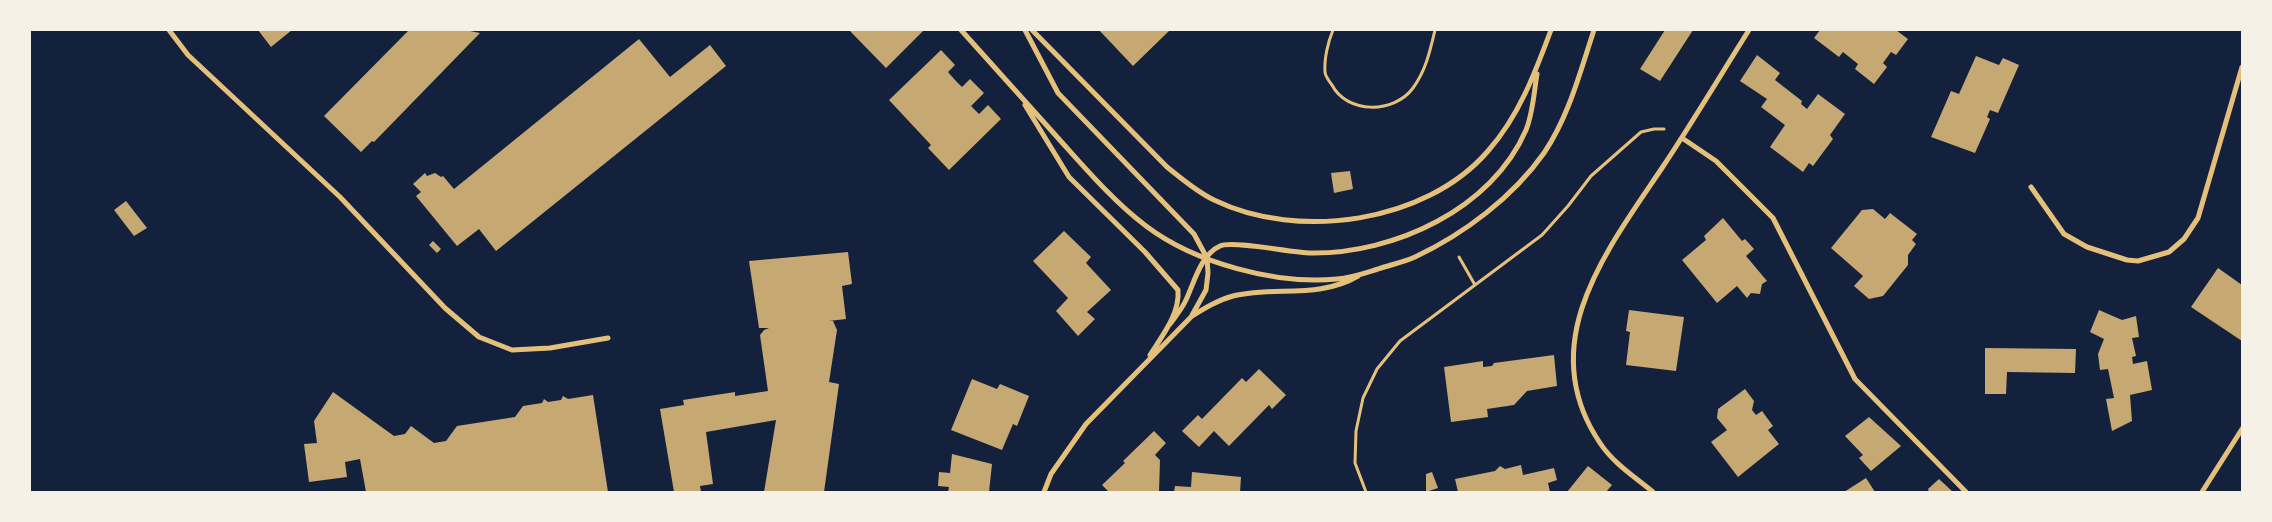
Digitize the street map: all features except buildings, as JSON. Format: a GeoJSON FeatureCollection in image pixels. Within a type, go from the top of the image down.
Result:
{"type":"FeatureCollection","features":[{"type":"Feature","properties":{"kind":"street"},"geometry":{"type":"LineString","coordinates":[[169,30],[188,55],[340,197],[445,308],[479,336],[512,350],[550,348],[608,338]]}},
{"type":"Feature","properties":{"kind":"street"},"geometry":{"type":"LineString","coordinates":[[960,30],[1091,175],[1146,226],[1189,251],[1240,270],[1286,278],[1323,280],[1363,274],[1414,258],[1477,220],[1500,200],[1543,154],[1569,106],[1594,30]]}},
{"type":"Feature","properties":{"kind":"street"},"geometry":{"type":"LineString","coordinates":[[1025,30],[1058,93],[1180,217],[1194,234],[1207,258],[1208,273],[1206,290],[1191,317]]}},
{"type":"Feature","properties":{"kind":"street"},"geometry":{"type":"LineString","coordinates":[[1032,30],[1160,160],[1188,184],[1213,200],[1239,209],[1270,218],[1310,222],[1357,220],[1427,197],[1461,176],[1487,153],[1517,112],[1538,66],[1551,30]]}},
{"type":"Feature","properties":{"kind":"street"},"geometry":{"type":"LineString","coordinates":[[1653,492],[1614,459],[1601,445],[1590,426],[1577,389],[1573,370],[1574,333],[1582,306],[1602,262],[1628,217],[1682,138],[1749,30]]}},
{"type":"Feature","properties":{"kind":"street"},"geometry":{"type":"LineString","coordinates":[[1145,364],[1184,304],[1199,269],[1218,246],[1226,244],[1310,253],[1357,249],[1382,243],[1430,225],[1474,197],[1500,172],[1516,149],[1527,128],[1538,66]]}},
{"type":"Feature","properties":{"kind":"street"},"geometry":{"type":"LineString","coordinates":[[2030,187],[2064,234],[2086,247],[2138,262],[2169,252],[2184,239],[2198,218],[2242,67]]}},
{"type":"Feature","properties":{"kind":"street"},"geometry":{"type":"LineString","coordinates":[[1017,92],[1069,177],[1176,286],[1178,290],[1178,303],[1170,324]]}},
{"type":"Feature","properties":{"kind":"street"},"geometry":{"type":"LineString","coordinates":[[1682,138],[1716,161],[1773,218],[1854,379],[1966,492]]}},
{"type":"Feature","properties":{"kind":"street"},"geometry":{"type":"LineString","coordinates":[[1044,492],[1051,474],[1086,424],[1191,317],[1212,304],[1233,296],[1322,289],[1344,284],[1363,274]]}},
{"type":"Feature","properties":{"kind":"street"},"geometry":{"type":"LineString","coordinates":[[2202,492],[2242,429]]}},
{"type":"Feature","properties":{"kind":"path"},"geometry":{"type":"LineString","coordinates":[[1333,30],[1329,40],[1325,73],[1337,95],[1360,108],[1389,106],[1412,89],[1427,64],[1435,30]]}},
{"type":"Feature","properties":{"kind":"path"},"geometry":{"type":"LineString","coordinates":[[1366,492],[1355,462],[1356,431],[1363,398],[1377,369],[1400,341],[1542,235],[1591,176],[1641,132],[1654,129],[1664,130],[1682,138]]}},
{"type":"Feature","properties":{"kind":"path"},"geometry":{"type":"LineString","coordinates":[[1448,239],[1475,285]]}}]}
